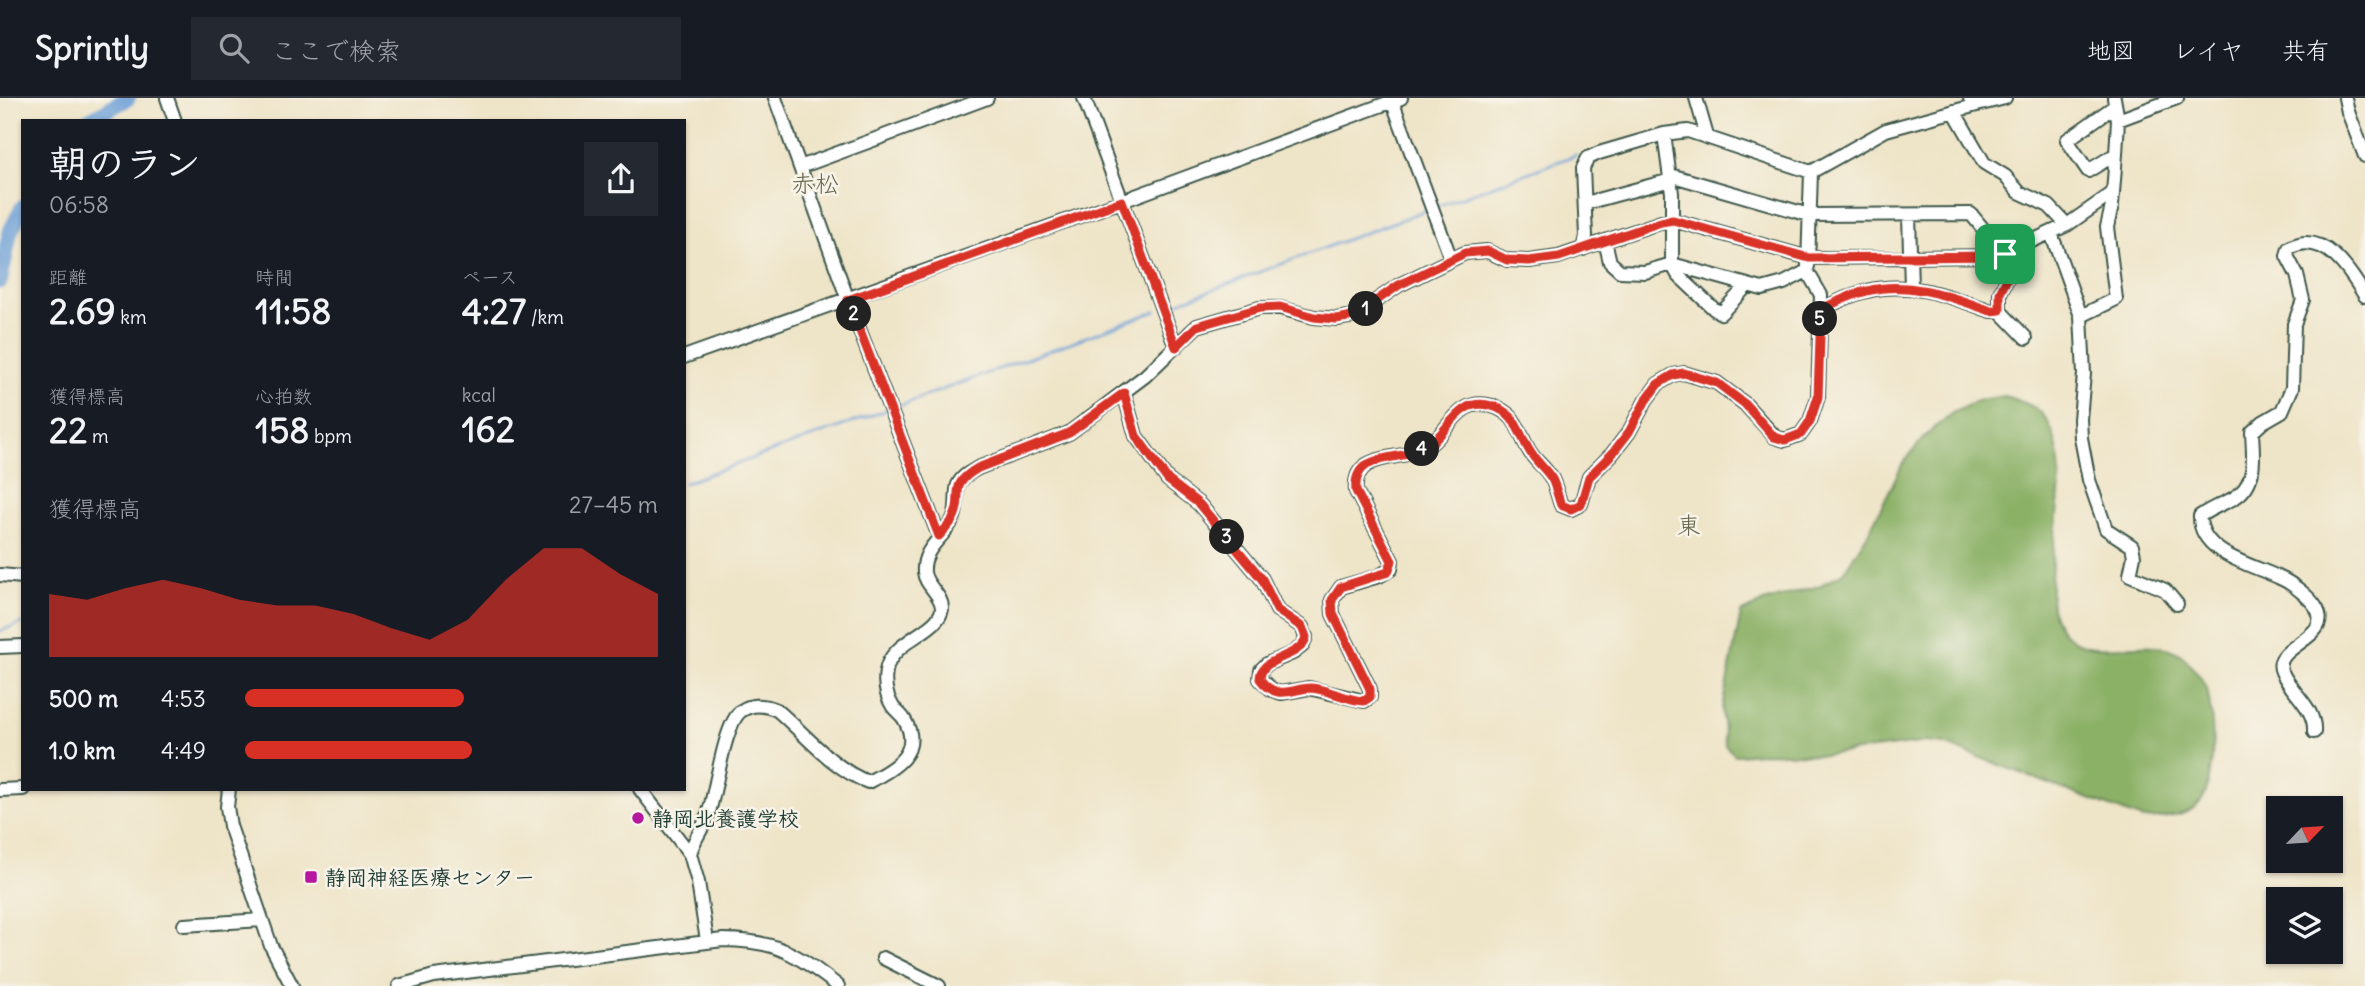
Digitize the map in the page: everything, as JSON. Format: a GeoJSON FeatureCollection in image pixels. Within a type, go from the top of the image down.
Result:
{"type":"FeatureCollection","features":[{"type":"Feature","properties":{"kind":"street"},"geometry":{"type":"LineString","coordinates":[[167,98],[175,119]]}},
{"type":"Feature","properties":{"kind":"street"},"geometry":{"type":"LineString","coordinates":[[775,98],[848,300],[939,536]]}},
{"type":"Feature","properties":{"kind":"street"},"geometry":{"type":"LineString","coordinates":[[800,167],[987,98]]}},
{"type":"Feature","properties":{"kind":"street"},"geometry":{"type":"LineString","coordinates":[[1084,98],[1176,347]]}},
{"type":"Feature","properties":{"kind":"street"},"geometry":{"type":"LineString","coordinates":[[1583,249],[1586,236],[1586,203],[1583,168],[1588,158],[1599,153],[1664,134],[1688,131],[1811,172],[1886,130],[1954,111],[1971,102],[2005,98]]}},
{"type":"Feature","properties":{"kind":"street"},"geometry":{"type":"LineString","coordinates":[[2118,120],[2177,98]]}},
{"type":"Feature","properties":{"kind":"street"},"geometry":{"type":"LineString","coordinates":[[2345,98],[2365,156]]}},
{"type":"Feature","properties":{"kind":"street"},"geometry":{"type":"LineString","coordinates":[[686,356],[1122,201],[1395,99],[1451,259]]}},
{"type":"Feature","properties":{"kind":"street"},"geometry":{"type":"LineString","coordinates":[[1700,99],[1707,136]]}},
{"type":"Feature","properties":{"kind":"street"},"geometry":{"type":"LineString","coordinates":[[2081,316],[2116,299],[2107,227],[2116,154],[2118,120],[2115,102],[2067,140],[2088,171],[2116,154]]}},
{"type":"Feature","properties":{"kind":"street"},"geometry":{"type":"LineString","coordinates":[[1954,111],[1984,163],[2005,176],[2019,192],[2049,206],[2067,225]]}},
{"type":"Feature","properties":{"kind":"street"},"geometry":{"type":"LineString","coordinates":[[1664,134],[1673,220],[1672,264],[1678,275],[1721,313],[1747,286]]}},
{"type":"Feature","properties":{"kind":"street"},"geometry":{"type":"LineString","coordinates":[[1124,393],[1136,436],[1168,480],[1199,504],[1222,530],[1262,579],[1277,610],[1302,627],[1306,637],[1303,646],[1267,664],[1261,670],[1260,679],[1264,685],[1281,692],[1309,688],[1330,692],[1353,701],[1364,701],[1370,697],[1370,689],[1333,614],[1332,600],[1341,587],[1379,576],[1391,569],[1392,561],[1356,491],[1355,480],[1367,465],[1386,457],[1420,450],[1434,442],[1461,410],[1476,403],[1495,406],[1510,417],[1531,454],[1551,478],[1561,505],[1571,509],[1581,504],[1589,477],[1629,432],[1658,384],[1673,375],[1684,373],[1717,383],[1745,404],[1774,437],[1785,440],[1801,434],[1810,421],[1818,397],[1821,295],[1808,264],[1811,172]]}},
{"type":"Feature","properties":{"kind":"street"},"geometry":{"type":"LineString","coordinates":[[1586,203],[1670,177],[1809,215],[1970,214],[1989,236],[2007,279],[2000,293],[2000,310],[2026,338]]}},
{"type":"Feature","properties":{"kind":"street"},"geometry":{"type":"LineString","coordinates":[[690,854],[708,816],[735,718],[751,706],[767,706],[777,710],[832,759],[855,777],[868,782],[891,771],[903,760],[909,750],[910,737],[904,719],[892,706],[885,687],[887,668],[893,654],[937,621],[942,610],[941,601],[925,580],[925,558],[954,518],[958,486],[965,475],[1069,433],[1124,393],[1197,326],[1260,308],[1280,307],[1314,317],[1336,319],[1354,316],[1399,285],[1465,253],[1488,251],[1507,260],[1529,261],[1559,257],[1673,220],[1808,264],[1910,256],[1998,255],[2067,225],[2113,193]]}},
{"type":"Feature","properties":{"kind":"street"},"geometry":{"type":"LineString","coordinates":[[1909,215],[1911,288]]}},
{"type":"Feature","properties":{"kind":"street"},"geometry":{"type":"LineString","coordinates":[[2051,233],[2081,316],[2084,374],[2081,438],[2089,480],[2100,516],[2110,533],[2132,546],[2134,556],[2130,575],[2165,590],[2177,604]]}},
{"type":"Feature","properties":{"kind":"street"},"geometry":{"type":"LineString","coordinates":[[1605,242],[1610,262],[1620,271],[1646,272],[1672,264],[1762,289],[1784,283],[1808,264]]}},
{"type":"Feature","properties":{"kind":"street"},"geometry":{"type":"LineString","coordinates":[[2314,732],[2315,721],[2281,671],[2279,661],[2282,655],[2306,640],[2318,623],[2316,608],[2283,579],[2222,552],[2206,535],[2200,516],[2236,497],[2248,483],[2253,467],[2252,432],[2282,411],[2292,388],[2294,324],[2303,300],[2297,275],[2287,256],[2289,248],[2299,243],[2308,243],[2333,253],[2345,265],[2365,296]]}},
{"type":"Feature","properties":{"kind":"street"},"geometry":{"type":"LineString","coordinates":[[1821,309],[1866,291],[1892,287],[1932,290],[1991,311],[2000,310]]}},
{"type":"Feature","properties":{"kind":"street"},"geometry":{"type":"LineString","coordinates":[[0,575],[21,577]]}},
{"type":"Feature","properties":{"kind":"street"},"geometry":{"type":"LineString","coordinates":[[0,647],[21,646]]}},
{"type":"Feature","properties":{"kind":"street"},"geometry":{"type":"LineString","coordinates":[[0,790],[21,789]]}},
{"type":"Feature","properties":{"kind":"street"},"geometry":{"type":"LineString","coordinates":[[229,791],[227,807],[230,826],[271,946],[292,986]]}},
{"type":"Feature","properties":{"kind":"street"},"geometry":{"type":"LineString","coordinates":[[642,791],[690,854],[698,882],[707,941]]}},
{"type":"Feature","properties":{"kind":"street"},"geometry":{"type":"LineString","coordinates":[[184,925],[262,920]]}},
{"type":"Feature","properties":{"kind":"street"},"geometry":{"type":"LineString","coordinates":[[399,986],[434,976],[707,941],[755,941],[781,948],[814,967],[838,986]]}},
{"type":"Feature","properties":{"kind":"street"},"geometry":{"type":"LineString","coordinates":[[883,958],[939,986]]}},
{"type":"Feature","properties":{"kind":"green space"},"geometry":{"type":"Polygon","coordinates":[[[2005,396],[2038,410],[2046,419],[2054,437],[2060,478],[2051,591],[2052,610],[2057,623],[2067,636],[2080,644],[2109,648],[2156,646],[2170,649],[2189,662],[2206,686],[2212,732],[2210,773],[2202,801],[2188,812],[2170,817],[2142,819],[1944,744],[1927,742],[1826,755],[1735,755],[1725,745],[1722,708],[1741,613],[1764,602],[1819,586],[1843,573],[1870,530],[1902,465],[1925,436],[1952,413],[1979,400],[2005,396]]]}},
{"type":"Feature","properties":{"kind":"waterway"},"geometry":{"type":"LineString","coordinates":[[91,119],[128,98]]}},
{"type":"Feature","properties":{"kind":"waterway"},"geometry":{"type":"LineString","coordinates":[[1435,207],[1576,155]]}},
{"type":"Feature","properties":{"kind":"waterway"},"geometry":{"type":"LineString","coordinates":[[1166,307],[1429,209]]}},
{"type":"Feature","properties":{"kind":"waterway"},"geometry":{"type":"LineString","coordinates":[[0,281],[10,232],[21,211]]}},
{"type":"Feature","properties":{"kind":"waterway"},"geometry":{"type":"LineString","coordinates":[[893,408],[1156,311]]}},
{"type":"Feature","properties":{"kind":"waterway"},"geometry":{"type":"LineString","coordinates":[[686,482],[887,410]]}},
{"type":"Feature","properties":{"kind":"waterway"},"geometry":{"type":"LineString","coordinates":[[0,631],[21,624]]}},
{"type":"Feature","properties":{"kind":"place","name":"静岡北養護学校"},"geometry":{"type":"Point","coordinates":[638,818]}},
{"type":"Feature","properties":{"kind":"place","name":"静岡神経医療センター"},"geometry":{"type":"Point","coordinates":[311,877]}},
{"type":"Feature","properties":{"kind":"district","name":"赤松"},"geometry":{"type":"Point","coordinates":[815,183]}},
{"type":"Feature","properties":{"kind":"district","name":"東"},"geometry":{"type":"Point","coordinates":[1689,525]}},
{"type":"Feature","properties":{"kind":"route"},"geometry":{"type":"LineString","coordinates":[[1122,201],[1176,347],[1197,326],[1260,308],[1280,307],[1314,317],[1336,319],[1354,316],[1399,285],[1465,253],[1488,251],[1507,260],[1529,261],[1559,257],[1673,220],[1809,258],[2005,254],[2007,279],[2000,293],[2000,310],[1991,311],[1932,290],[1892,287],[1866,291],[1821,309],[1818,397],[1810,421],[1801,434],[1785,440],[1774,437],[1745,404],[1717,383],[1684,373],[1673,375],[1658,384],[1629,432],[1589,477],[1581,504],[1571,509],[1561,505],[1551,478],[1531,454],[1510,417],[1495,406],[1476,403],[1461,410],[1434,442],[1420,450],[1386,457],[1367,465],[1355,480],[1356,491],[1392,561],[1391,569],[1379,576],[1341,587],[1332,600],[1333,614],[1370,689],[1370,697],[1364,701],[1353,701],[1330,692],[1309,688],[1281,692],[1264,685],[1260,674],[1267,664],[1303,646],[1306,637],[1302,627],[1277,610],[1262,579],[1222,530],[1199,504],[1168,480],[1136,436],[1124,393],[1069,433],[965,475],[958,486],[954,518],[939,536],[848,300],[1122,201]]}}]}
